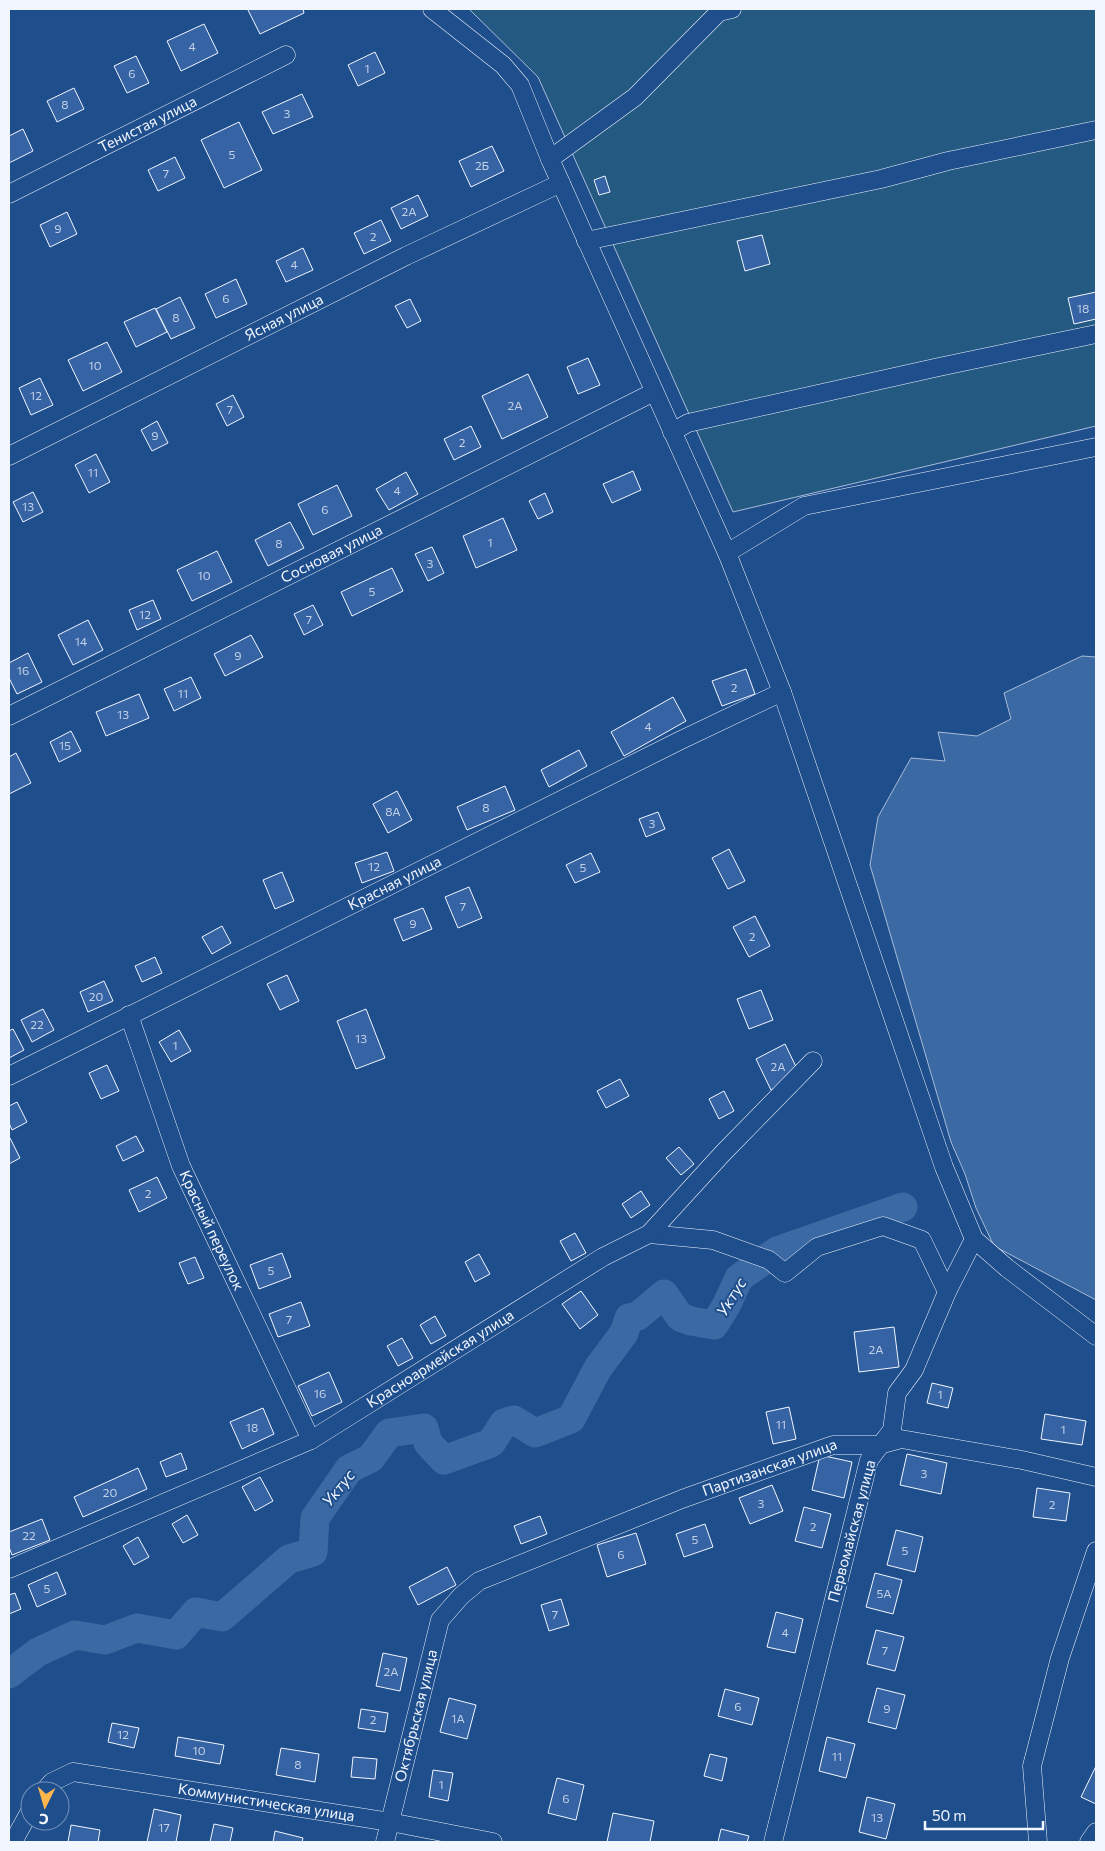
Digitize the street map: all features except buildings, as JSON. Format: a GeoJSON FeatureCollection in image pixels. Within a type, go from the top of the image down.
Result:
{"type":"FeatureCollection","features":[{"type":"Feature","properties":{"kind":"street"},"geometry":{"type":"LineString","coordinates":[[432,9],[503,65],[520,85],[586,241],[727,553],[782,692],[941,1157],[974,1239],[1007,1268],[1096,1336]]}},
{"type":"Feature","properties":{"kind":"street"},"geometry":{"type":"LineString","coordinates":[[550,159],[636,97],[719,12],[732,9]]}},
{"type":"Feature","properties":{"kind":"street","name":"Тенистая улица"},"geometry":{"type":"LineString","coordinates":[[9,194],[286,56]]}},
{"type":"Feature","properties":{"kind":"street"},"geometry":{"type":"LineString","coordinates":[[586,241],[882,179],[948,161],[1096,130]]}},
{"type":"Feature","properties":{"kind":"street","name":"Ясная улица"},"geometry":{"type":"LineString","coordinates":[[9,456],[398,260],[561,183]]}},
{"type":"Feature","properties":{"kind":"street"},"geometry":{"type":"LineString","coordinates":[[672,432],[688,423],[1096,334]]}},
{"type":"Feature","properties":{"kind":"street","name":"Сосновая улица"},"geometry":{"type":"LineString","coordinates":[[9,716],[654,392]]}},
{"type":"Feature","properties":{"kind":"street"},"geometry":{"type":"LineString","coordinates":[[727,553],[804,506],[1096,447]]}},
{"type":"Feature","properties":{"kind":"street","name":"Красная улица"},"geometry":{"type":"LineString","coordinates":[[9,1076],[679,740],[782,692]]}},
{"type":"Feature","properties":{"kind":"street","name":"Красный переулок"},"geometry":{"type":"LineString","coordinates":[[129,1015],[182,1166],[311,1440]]}},
{"type":"Feature","properties":{"kind":"street","name":"Красноармейская улица"},"geometry":{"type":"LineString","coordinates":[[9,1569],[311,1440],[603,1257],[649,1234],[723,1153],[812,1061]]}},
{"type":"Feature","properties":{"kind":"street"},"geometry":{"type":"LineString","coordinates":[[649,1234],[713,1240],[769,1260],[785,1273],[817,1246],[884,1226],[922,1240],[947,1292]]}},
{"type":"Feature","properties":{"kind":"street","name":"Первомайская улица"},"geometry":{"type":"LineString","coordinates":[[773,1842],[869,1460],[892,1430],[897,1393],[914,1370],[947,1292],[974,1239]]}},
{"type":"Feature","properties":{"kind":"street","name":"Партизанская улица"},"geometry":{"type":"LineString","coordinates":[[461,1596],[479,1581],[701,1492],[833,1445],[879,1445],[901,1439],[1022,1460],[1096,1477]]}},
{"type":"Feature","properties":{"kind":"street"},"geometry":{"type":"LineString","coordinates":[[1038,1842],[1032,1766],[1060,1658],[1096,1551]]}},
{"type":"Feature","properties":{"kind":"street","name":"Октябрьская улица"},"geometry":{"type":"LineString","coordinates":[[385,1842],[440,1620],[461,1596]]}},
{"type":"Feature","properties":{"kind":"street","name":"Коммунистическая улица"},"geometry":{"type":"LineString","coordinates":[[54,1781],[74,1772],[390,1822],[493,1842]]}},
{"type":"Feature","properties":{"kind":"street"},"geometry":{"type":"LineString","coordinates":[[13,1842],[20,1829]]}},
{"type":"Feature","properties":{"kind":"street"},"geometry":{"type":"LineString","coordinates":[[1089,1842],[1096,1832]]}},
{"type":"Feature","properties":{"kind":"shaded area"},"geometry":{"type":"Polygon","coordinates":[[[469,9],[1096,9],[1096,426],[733,512],[538,77],[469,9]]]}},
{"type":"Feature","properties":{"kind":"shaded area"},"geometry":{"type":"Polygon","coordinates":[[[1082,656],[1096,657],[1096,1300],[994,1246],[976,1208],[965,1174],[951,1142],[870,865],[878,817],[911,758],[945,761],[938,732],[977,736],[1011,719],[1004,693],[1082,656]]]}},
{"type":"Feature","properties":{"kind":"waterway","name":"Уктус"},"geometry":{"type":"LineString","coordinates":[[9,1674],[38,1652],[75,1635],[105,1640],[137,1628],[176,1635],[196,1612],[222,1617],[289,1559],[313,1552],[315,1518],[349,1469],[371,1458],[389,1433],[424,1428],[428,1443],[444,1460],[491,1443],[504,1423],[514,1420],[535,1433],[571,1419],[598,1368],[624,1333],[629,1318],[638,1316],[664,1294],[680,1317],[714,1325],[726,1306],[739,1278],[777,1251],[903,1207]]}}]}
